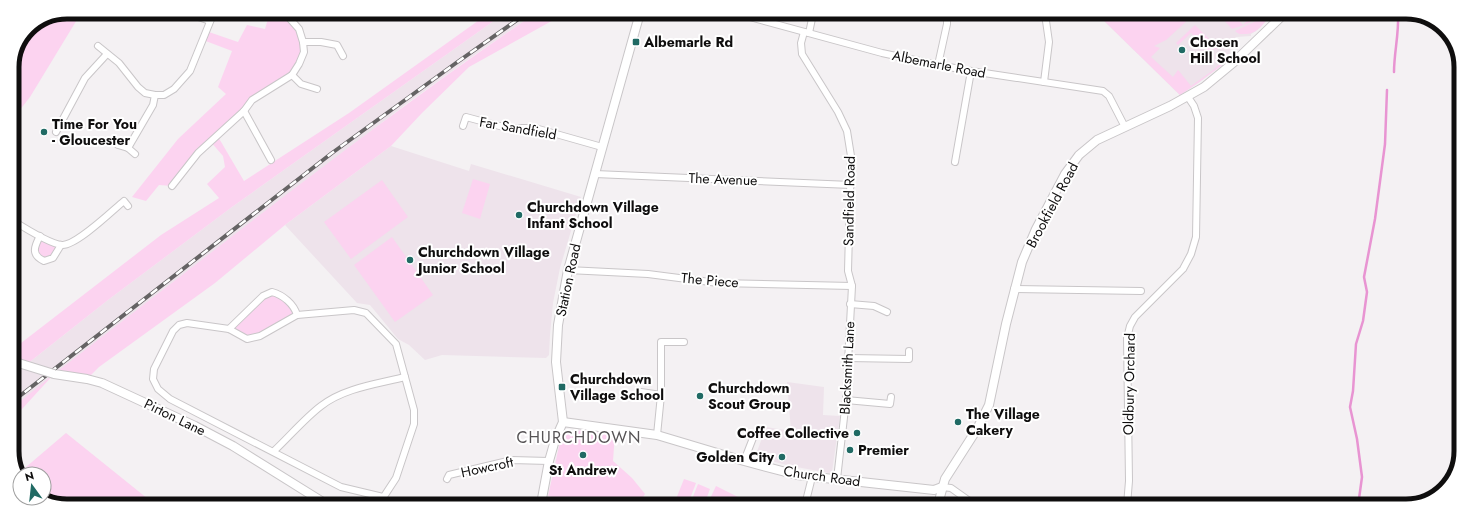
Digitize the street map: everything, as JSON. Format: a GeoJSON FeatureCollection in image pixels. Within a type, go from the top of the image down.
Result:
{"type":"FeatureCollection","features":[{"type":"Feature","properties":{"kind":"street"},"geometry":{"type":"LineString","coordinates":[[98,46],[118,63],[138,87],[146,93],[164,95],[174,90],[190,71],[210,21],[204,19]]}},
{"type":"Feature","properties":{"kind":"street"},"geometry":{"type":"LineString","coordinates":[[172,186],[198,153],[244,111],[252,100],[292,75],[304,52],[299,29],[290,19]]}},
{"type":"Feature","properties":{"kind":"street","name":"Station Road"},"geometry":{"type":"LineString","coordinates":[[563,422],[556,362],[558,325],[568,270],[638,19]]}},
{"type":"Feature","properties":{"kind":"street","name":"Albemarle Road"},"geometry":{"type":"LineString","coordinates":[[757,19],[882,53],[938,65],[1103,91],[1110,96],[1125,127]]}},
{"type":"Feature","properties":{"kind":"street","name":"Sandfield Road"},"geometry":{"type":"LineString","coordinates":[[811,19],[801,43],[802,54],[838,112],[847,131],[851,156],[848,270],[852,286]]}},
{"type":"Feature","properties":{"kind":"street"},"geometry":{"type":"LineString","coordinates":[[938,65],[947,19]]}},
{"type":"Feature","properties":{"kind":"street"},"geometry":{"type":"LineString","coordinates":[[1044,82],[1049,42],[1046,19]]}},
{"type":"Feature","properties":{"kind":"street","name":"Brookfield Road"},"geometry":{"type":"LineString","coordinates":[[942,487],[945,479],[977,429],[989,405],[1014,289],[1022,262],[1036,229],[1065,174],[1079,155],[1097,140],[1188,97],[1204,87],[1227,68],[1279,19]]}},
{"type":"Feature","properties":{"kind":"street"},"geometry":{"type":"LineString","coordinates":[[303,42],[321,42],[337,45],[343,56]]}},
{"type":"Feature","properties":{"kind":"street"},"geometry":{"type":"LineString","coordinates":[[56,132],[85,78],[107,54]]}},
{"type":"Feature","properties":{"kind":"street"},"geometry":{"type":"LineString","coordinates":[[955,162],[971,71]]}},
{"type":"Feature","properties":{"kind":"street"},"geometry":{"type":"LineString","coordinates":[[292,75],[301,84],[317,89]]}},
{"type":"Feature","properties":{"kind":"street"},"geometry":{"type":"LineString","coordinates":[[128,148],[153,105],[155,95]]}},
{"type":"Feature","properties":{"kind":"street","name":"Oldbury Orchard"},"geometry":{"type":"LineString","coordinates":[[1129,499],[1127,338],[1130,326],[1135,317],[1182,269],[1191,254],[1196,236],[1198,118],[1194,106],[1188,97]]}},
{"type":"Feature","properties":{"kind":"street"},"geometry":{"type":"LineString","coordinates":[[244,111],[271,160]]}},
{"type":"Feature","properties":{"kind":"street","name":"Far Sandfield"},"geometry":{"type":"LineString","coordinates":[[463,126],[466,118],[506,128],[535,128],[602,147]]}},
{"type":"Feature","properties":{"kind":"street"},"geometry":{"type":"LineString","coordinates":[[118,145],[128,148],[135,154]]}},
{"type":"Feature","properties":{"kind":"street","name":"The Avenue"},"geometry":{"type":"LineString","coordinates":[[595,174],[851,185]]}},
{"type":"Feature","properties":{"kind":"street"},"geometry":{"type":"LineString","coordinates":[[19,224],[40,236],[61,245],[70,243],[79,238],[124,201],[128,206]]}},
{"type":"Feature","properties":{"kind":"street"},"geometry":{"type":"LineString","coordinates":[[40,236],[36,244],[35,251],[38,258],[44,261],[53,258],[61,245]]}},
{"type":"Feature","properties":{"kind":"street","name":"The Piece"},"geometry":{"type":"LineString","coordinates":[[568,270],[648,274],[718,283],[852,286]]}},
{"type":"Feature","properties":{"kind":"street","name":"Blacksmith Lane"},"geometry":{"type":"LineString","coordinates":[[837,479],[846,400],[852,286]]}},
{"type":"Feature","properties":{"kind":"street"},"geometry":{"type":"LineString","coordinates":[[1014,289],[1141,290]]}},
{"type":"Feature","properties":{"kind":"street"},"geometry":{"type":"LineString","coordinates":[[229,329],[263,296],[272,292],[280,294],[295,308],[298,315]]}},
{"type":"Feature","properties":{"kind":"street","name":"Blacksmith Lane"},"geometry":{"type":"LineString","coordinates":[[850,304],[874,306],[887,312]]}},
{"type":"Feature","properties":{"kind":"street"},"geometry":{"type":"LineString","coordinates":[[354,310],[366,313],[396,344],[414,410],[414,424],[396,478],[383,497],[341,487],[274,451],[170,399],[158,390],[153,379],[154,369],[173,331],[179,325],[187,324],[229,329],[247,339],[260,336],[298,315],[354,310]]}},
{"type":"Feature","properties":{"kind":"street"},"geometry":{"type":"LineString","coordinates":[[656,435],[661,395],[661,342],[684,342]]}},
{"type":"Feature","properties":{"kind":"street"},"geometry":{"type":"LineString","coordinates":[[848,358],[908,362],[909,351]]}},
{"type":"Feature","properties":{"kind":"street","name":"Pirton Lane"},"geometry":{"type":"LineString","coordinates":[[19,363],[54,374],[102,383],[195,426],[233,446],[318,499]]}},
{"type":"Feature","properties":{"kind":"street"},"geometry":{"type":"LineString","coordinates":[[274,451],[320,406],[334,398],[349,391],[405,377]]}},
{"type":"Feature","properties":{"kind":"street"},"geometry":{"type":"LineString","coordinates":[[641,392],[661,395]]}},
{"type":"Feature","properties":{"kind":"street"},"geometry":{"type":"LineString","coordinates":[[889,412],[891,397]]}},
{"type":"Feature","properties":{"kind":"street"},"geometry":{"type":"LineString","coordinates":[[846,400],[890,404]]}},
{"type":"Feature","properties":{"kind":"street"},"geometry":{"type":"LineString","coordinates":[[543,499],[549,461],[555,440],[563,422]]}},
{"type":"Feature","properties":{"kind":"street","name":"Church Road"},"geometry":{"type":"LineString","coordinates":[[563,422],[656,435],[797,475],[934,490],[942,487]]}},
{"type":"Feature","properties":{"kind":"street"},"geometry":{"type":"LineString","coordinates":[[744,461],[753,438]]}},
{"type":"Feature","properties":{"kind":"street","name":"Howcroft"},"geometry":{"type":"LineString","coordinates":[[446,468],[448,477],[511,460],[549,461]]}},
{"type":"Feature","properties":{"kind":"street"},"geometry":{"type":"LineString","coordinates":[[806,499],[812,477]]}},
{"type":"Feature","properties":{"kind":"street"},"geometry":{"type":"LineString","coordinates":[[940,499],[942,487],[951,488],[967,499]]}},
{"type":"Feature","properties":{"kind":"shaded area"},"geometry":{"type":"Polygon","coordinates":[[[77,19],[30,97],[19,111],[20,58],[27,40],[40,27],[49,23],[58,20],[77,19]]]}},
{"type":"Feature","properties":{"kind":"shaded area"},"geometry":{"type":"Polygon","coordinates":[[[268,19],[290,19],[295,24],[304,52],[292,75],[252,100],[217,135],[244,181],[349,113],[481,19],[497,19],[232,207],[108,300],[19,370],[19,345],[161,235],[219,198],[207,184],[225,167],[223,156],[210,141],[172,186],[159,185],[146,201],[132,197],[178,139],[226,94],[218,87],[232,51],[203,40],[206,31],[238,42],[247,25],[265,29],[268,19]]]}},
{"type":"Feature","properties":{"kind":"shaded area"},"geometry":{"type":"Polygon","coordinates":[[[497,19],[527,19],[409,102],[176,280],[19,403],[19,370],[108,300],[232,207],[497,19]]]}},
{"type":"Feature","properties":{"kind":"shaded area"},"geometry":{"type":"Polygon","coordinates":[[[527,19],[555,19],[469,67],[391,146],[285,225],[215,283],[99,367],[87,379],[54,374],[292,190],[474,56],[527,19]]]}},
{"type":"Feature","properties":{"kind":"shaded area","name":"Chosen Hill School"},"geometry":{"type":"Polygon","coordinates":[[[1102,19],[1267,19],[1251,34],[1251,36],[1236,37],[1231,42],[1229,58],[1226,58],[1225,63],[1180,95],[1102,19]]]}},
{"type":"Feature","properties":{"kind":"shaded area"},"geometry":{"type":"Polygon","coordinates":[[[1102,19],[1189,19],[1166,40],[1154,46],[1160,48],[1151,57],[1173,77],[1178,70],[1191,86],[1223,61],[1218,54],[1227,53],[1226,62],[1180,95],[1102,19]]]}},
{"type":"Feature","properties":{"kind":"shaded area"},"geometry":{"type":"Polygon","coordinates":[[[1223,19],[1238,19],[1243,25],[1232,29],[1223,19]]]}},
{"type":"Feature","properties":{"kind":"shaded area"},"geometry":{"type":"Polygon","coordinates":[[[1249,19],[1254,19],[1250,22],[1243,25],[1249,19]]]}},
{"type":"Feature","properties":{"kind":"shaded area"},"geometry":{"type":"Polygon","coordinates":[[[1267,19],[1254,32],[1242,34],[1235,31],[1258,20],[1267,19]]]}},
{"type":"Feature","properties":{"kind":"shaded area"},"geometry":{"type":"Polygon","coordinates":[[[1195,25],[1215,45],[1225,40],[1227,42],[1227,48],[1207,50],[1191,33],[1178,45],[1176,43],[1195,25]]]}},
{"type":"Feature","properties":{"kind":"shaded area","name":"Churchdown Village Junior School"},"geometry":{"type":"Polygon","coordinates":[[[391,146],[469,171],[471,164],[581,197],[560,268],[553,303],[549,355],[546,358],[442,355],[425,360],[409,345],[398,339],[370,305],[357,303],[285,225],[391,146]]]}},
{"type":"Feature","properties":{"kind":"shaded area"},"geometry":{"type":"Polygon","coordinates":[[[473,179],[490,184],[480,219],[462,213],[473,179]]]}},
{"type":"Feature","properties":{"kind":"shaded area"},"geometry":{"type":"Polygon","coordinates":[[[382,180],[408,217],[351,259],[324,222],[382,180]]]}},
{"type":"Feature","properties":{"kind":"shaded area"},"geometry":{"type":"Polygon","coordinates":[[[40,236],[61,245],[53,258],[38,258],[36,244],[40,236]]]}},
{"type":"Feature","properties":{"kind":"shaded area"},"geometry":{"type":"Polygon","coordinates":[[[392,237],[433,295],[395,322],[354,265],[392,237]]]}},
{"type":"Feature","properties":{"kind":"shaded area"},"geometry":{"type":"Polygon","coordinates":[[[280,294],[297,315],[247,339],[229,329],[263,296],[280,294]]]}},
{"type":"Feature","properties":{"kind":"shaded area"},"geometry":{"type":"Polygon","coordinates":[[[54,374],[19,412],[19,402],[54,374]]]}},
{"type":"Feature","properties":{"kind":"shaded area"},"geometry":{"type":"Polygon","coordinates":[[[787,382],[824,387],[823,415],[840,416],[832,472],[829,473],[791,466],[755,457],[766,427],[791,431],[787,382]]]}},
{"type":"Feature","properties":{"kind":"shaded area"},"geometry":{"type":"Polygon","coordinates":[[[582,430],[615,433],[613,461],[632,478],[645,494],[642,499],[564,499],[548,496],[559,446],[567,434],[582,430]]]}},
{"type":"Feature","properties":{"kind":"shaded area"},"geometry":{"type":"Polygon","coordinates":[[[66,433],[148,499],[67,499],[52,496],[52,466],[27,466],[66,433]]]}},
{"type":"Feature","properties":{"kind":"shaded area"},"geometry":{"type":"Polygon","coordinates":[[[684,479],[696,483],[690,499],[676,499],[684,479]]]}},
{"type":"Feature","properties":{"kind":"shaded area"},"geometry":{"type":"Polygon","coordinates":[[[698,484],[710,489],[706,499],[692,499],[698,484]]]}},
{"type":"Feature","properties":{"kind":"shaded area"},"geometry":{"type":"Polygon","coordinates":[[[716,486],[742,499],[710,499],[716,486]]]}},
{"type":"Feature","properties":{"kind":"waterway"},"geometry":{"type":"LineString","coordinates":[[1394,72],[1398,19]]}},
{"type":"Feature","properties":{"kind":"waterway"},"geometry":{"type":"LineString","coordinates":[[1359,499],[1362,477],[1357,439],[1350,407],[1353,391],[1356,344],[1363,321],[1367,292],[1364,277],[1375,219],[1385,144],[1387,90]]}},
{"type":"Feature","properties":{"kind":"railway"},"geometry":{"type":"LineString","coordinates":[[19,397],[332,153],[518,19]]}},
{"type":"Feature","properties":{"kind":"place","name":"Albemarle Rd"},"geometry":{"type":"Point","coordinates":[636,42]}},
{"type":"Feature","properties":{"kind":"place","name":"Chosen Hill School"},"geometry":{"type":"Point","coordinates":[1182,50]}},
{"type":"Feature","properties":{"kind":"place","name":"Time For You - Gloucester"},"geometry":{"type":"Point","coordinates":[44,132]}},
{"type":"Feature","properties":{"kind":"place","name":"Churchdown Village Infant School"},"geometry":{"type":"Point","coordinates":[519,215]}},
{"type":"Feature","properties":{"kind":"place","name":"Churchdown Village Junior School"},"geometry":{"type":"Point","coordinates":[410,260]}},
{"type":"Feature","properties":{"kind":"place","name":"Churchdown Village School"},"geometry":{"type":"Point","coordinates":[562,387]}},
{"type":"Feature","properties":{"kind":"place","name":"Churchdown Scout Group"},"geometry":{"type":"Point","coordinates":[700,396]}},
{"type":"Feature","properties":{"kind":"place","name":"The Village Cakery"},"geometry":{"type":"Point","coordinates":[958,422]}},
{"type":"Feature","properties":{"kind":"place","name":"Coffee Collective"},"geometry":{"type":"Point","coordinates":[857,433]}},
{"type":"Feature","properties":{"kind":"place","name":"Premier"},"geometry":{"type":"Point","coordinates":[850,450]}},
{"type":"Feature","properties":{"kind":"place","name":"St Andrew"},"geometry":{"type":"Point","coordinates":[583,455]}},
{"type":"Feature","properties":{"kind":"place","name":"Golden City"},"geometry":{"type":"Point","coordinates":[782,457]}},
{"type":"Feature","properties":{"kind":"district","name":"CHURCHDOWN"},"geometry":{"type":"Point","coordinates":[579,437]}}]}
